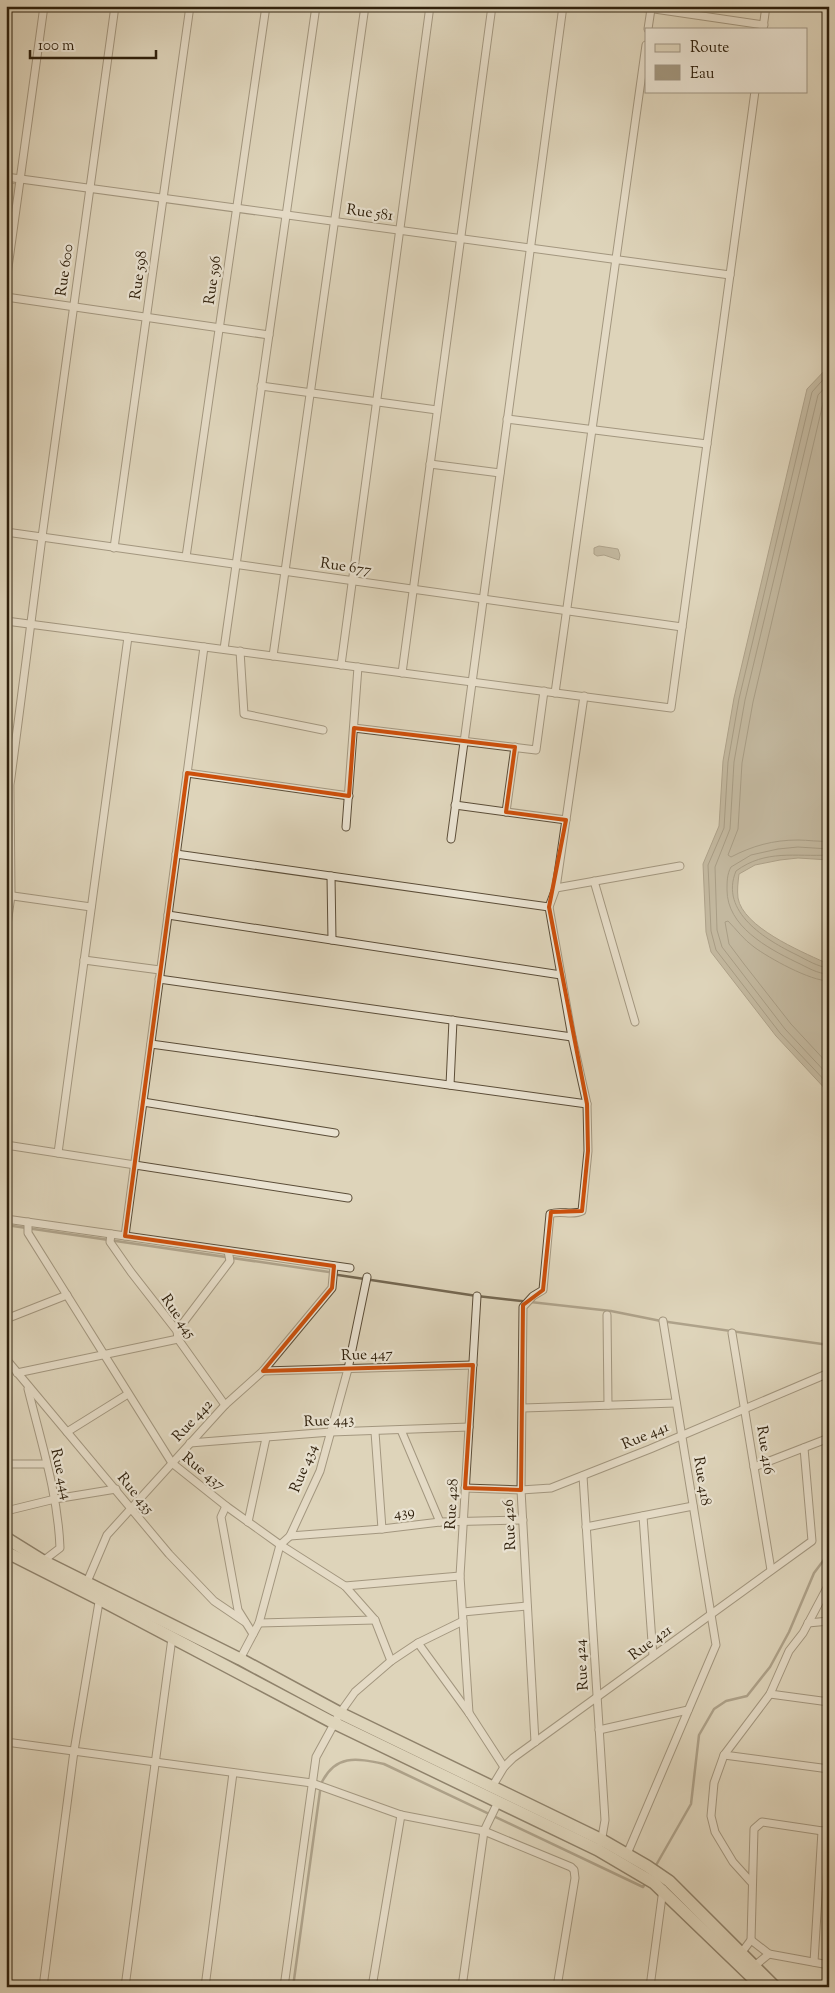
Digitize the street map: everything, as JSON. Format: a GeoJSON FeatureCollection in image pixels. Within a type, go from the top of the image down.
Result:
{"type":"FeatureCollection","features":[{"type":"Feature","properties":{"kind":"main road"},"geometry":{"type":"LineString","coordinates":[[6,1538],[43,1561],[87,1582],[101,1594],[172,1638],[338,1718],[492,1787],[644,1870],[661,1882],[742,1952],[762,1987]]}},
{"type":"Feature","properties":{"kind":"main road"},"geometry":{"type":"LineString","coordinates":[[6,1552],[240,1659],[338,1718],[498,1802],[626,1854],[644,1870]]}},
{"type":"Feature","properties":{"kind":"main road"},"geometry":{"type":"LineString","coordinates":[[661,1882],[751,1968],[775,1987]]}},
{"type":"Feature","properties":{"kind":"street"},"geometry":{"type":"LineString","coordinates":[[6,282],[44,6]]}},
{"type":"Feature","properties":{"kind":"street","name":"Rue 600"},"geometry":{"type":"LineString","coordinates":[[6,933],[9,895],[10,785],[115,6]]}},
{"type":"Feature","properties":{"kind":"street","name":"Rue 598"},"geometry":{"type":"LineString","coordinates":[[114,548],[190,6]]}},
{"type":"Feature","properties":{"kind":"street","name":"Rue 596"},"geometry":{"type":"LineString","coordinates":[[186,558],[266,6]]}},
{"type":"Feature","properties":{"kind":"street"},"geometry":{"type":"LineString","coordinates":[[224,649],[316,6]]}},
{"type":"Feature","properties":{"kind":"street"},"geometry":{"type":"LineString","coordinates":[[273,656],[365,6]]}},
{"type":"Feature","properties":{"kind":"street"},"geometry":{"type":"LineString","coordinates":[[341,665],[430,6]]}},
{"type":"Feature","properties":{"kind":"street"},"geometry":{"type":"LineString","coordinates":[[402,672],[492,6]]}},
{"type":"Feature","properties":{"kind":"street"},"geometry":{"type":"LineString","coordinates":[[451,839],[563,6]]}},
{"type":"Feature","properties":{"kind":"street"},"geometry":{"type":"LineString","coordinates":[[634,6],[763,27],[766,6]]}},
{"type":"Feature","properties":{"kind":"street"},"geometry":{"type":"LineString","coordinates":[[648,28],[651,9]]}},
{"type":"Feature","properties":{"kind":"street"},"geometry":{"type":"LineString","coordinates":[[555,693],[645,52]]}},
{"type":"Feature","properties":{"kind":"street"},"geometry":{"type":"LineString","coordinates":[[6,621],[671,708],[755,92]]}},
{"type":"Feature","properties":{"kind":"street","name":"Rue 581"},"geometry":{"type":"LineString","coordinates":[[6,176],[730,275]]}},
{"type":"Feature","properties":{"kind":"street"},"geometry":{"type":"LineString","coordinates":[[6,297],[269,334]]}},
{"type":"Feature","properties":{"kind":"street"},"geometry":{"type":"LineString","coordinates":[[261,386],[437,410]]}},
{"type":"Feature","properties":{"kind":"street"},"geometry":{"type":"LineString","coordinates":[[507,419],[707,444]]}},
{"type":"Feature","properties":{"kind":"street"},"geometry":{"type":"LineString","coordinates":[[430,464],[500,473]]}},
{"type":"Feature","properties":{"kind":"street","name":"Rue 677"},"geometry":{"type":"LineString","coordinates":[[6,532],[682,627]]}},
{"type":"Feature","properties":{"kind":"street"},"geometry":{"type":"LineString","coordinates":[[58,1153],[128,636]]}},
{"type":"Feature","properties":{"kind":"street"},"geometry":{"type":"LineString","coordinates":[[125,1236],[204,646]]}},
{"type":"Feature","properties":{"kind":"street"},"geometry":{"type":"LineString","coordinates":[[240,651],[244,714],[323,730]]}},
{"type":"Feature","properties":{"kind":"street"},"geometry":{"type":"LineString","coordinates":[[346,827],[358,667]]}},
{"type":"Feature","properties":{"kind":"street"},"geometry":{"type":"LineString","coordinates":[[354,728],[536,750],[544,691]]}},
{"type":"Feature","properties":{"kind":"street"},"geometry":{"type":"LineString","coordinates":[[151,1044],[587,1104],[572,1037],[549,907],[556,888],[584,696]]}},
{"type":"Feature","properties":{"kind":"street"},"geometry":{"type":"LineString","coordinates":[[506,812],[515,747]]}},
{"type":"Feature","properties":{"kind":"street"},"geometry":{"type":"LineString","coordinates":[[187,773],[349,796]]}},
{"type":"Feature","properties":{"kind":"street"},"geometry":{"type":"LineString","coordinates":[[455,805],[566,820]]}},
{"type":"Feature","properties":{"kind":"street"},"geometry":{"type":"LineString","coordinates":[[176,854],[549,907]]}},
{"type":"Feature","properties":{"kind":"street"},"geometry":{"type":"LineString","coordinates":[[556,888],[680,866]]}},
{"type":"Feature","properties":{"kind":"street"},"geometry":{"type":"LineString","coordinates":[[331,876],[332,940]]}},
{"type":"Feature","properties":{"kind":"street"},"geometry":{"type":"LineString","coordinates":[[594,881],[635,1022]]}},
{"type":"Feature","properties":{"kind":"street"},"geometry":{"type":"LineString","coordinates":[[9,895],[91,907]]}},
{"type":"Feature","properties":{"kind":"street"},"geometry":{"type":"LineString","coordinates":[[168,915],[561,975]]}},
{"type":"Feature","properties":{"kind":"street"},"geometry":{"type":"LineString","coordinates":[[84,960],[160,970]]}},
{"type":"Feature","properties":{"kind":"street"},"geometry":{"type":"LineString","coordinates":[[159,979],[572,1037]]}},
{"type":"Feature","properties":{"kind":"street"},"geometry":{"type":"LineString","coordinates":[[450,1085],[454,1020]]}},
{"type":"Feature","properties":{"kind":"street"},"geometry":{"type":"LineString","coordinates":[[143,1102],[335,1133]]}},
{"type":"Feature","properties":{"kind":"street","name":"Rue 426"},"geometry":{"type":"LineString","coordinates":[[535,1742],[521,1490],[523,1305],[543,1290],[550,1214],[556,1212],[578,1213],[582,1211],[588,1151],[587,1104]]}},
{"type":"Feature","properties":{"kind":"street"},"geometry":{"type":"LineString","coordinates":[[6,1145],[348,1198]]}},
{"type":"Feature","properties":{"kind":"street"},"geometry":{"type":"LineString","coordinates":[[6,1219],[28,1227],[111,1238],[125,1236],[350,1268]]}},
{"type":"Feature","properties":{"kind":"street","name":"Rue 437"},"geometry":{"type":"LineString","coordinates":[[28,1227],[67,1295],[172,1463],[226,1506],[280,1545],[345,1586],[375,1620],[391,1660]]}},
{"type":"Feature","properties":{"kind":"street","name":"Rue 445"},"geometry":{"type":"LineString","coordinates":[[111,1238],[130,1272],[178,1335],[226,1404]]}},
{"type":"Feature","properties":{"kind":"street"},"geometry":{"type":"LineString","coordinates":[[18,1373],[104,1355],[178,1335],[230,1262],[228,1251]]}},
{"type":"Feature","properties":{"kind":"street","name":"Rue 442"},"geometry":{"type":"LineString","coordinates":[[87,1582],[107,1535],[226,1404],[263,1371],[332,1288],[334,1266]]}},
{"type":"Feature","properties":{"kind":"street","name":"Rue 434"},"geometry":{"type":"LineString","coordinates":[[280,1545],[290,1536],[320,1471],[348,1368],[367,1277]]}},
{"type":"Feature","properties":{"kind":"street"},"geometry":{"type":"LineString","coordinates":[[6,1319],[67,1295]]}},
{"type":"Feature","properties":{"kind":"street","name":"Rue 428"},"geometry":{"type":"LineString","coordinates":[[469,1713],[460,1576],[477,1296]]}},
{"type":"Feature","properties":{"kind":"street"},"geometry":{"type":"LineString","coordinates":[[607,1315],[608,1405]]}},
{"type":"Feature","properties":{"kind":"street","name":"Rue 418"},"geometry":{"type":"LineString","coordinates":[[663,1322],[716,1645],[688,1710]]}},
{"type":"Feature","properties":{"kind":"street","name":"Rue 416"},"geometry":{"type":"LineString","coordinates":[[732,1333],[772,1570]]}},
{"type":"Feature","properties":{"kind":"street","name":"Rue 435"},"geometry":{"type":"LineString","coordinates":[[6,1359],[116,1488],[169,1554],[214,1601],[245,1622],[253,1634]]}},
{"type":"Feature","properties":{"kind":"street","name":"Rue 447"},"geometry":{"type":"LineString","coordinates":[[263,1371],[472,1365]]}},
{"type":"Feature","properties":{"kind":"street","name":"Rue 441"},"geometry":{"type":"LineString","coordinates":[[465,1488],[521,1490],[551,1488],[829,1373]]}},
{"type":"Feature","properties":{"kind":"street","name":"Rue 444"},"geometry":{"type":"LineString","coordinates":[[28,1386],[55,1500],[60,1548],[43,1561]]}},
{"type":"Feature","properties":{"kind":"street"},"geometry":{"type":"LineString","coordinates":[[67,1432],[128,1394]]}},
{"type":"Feature","properties":{"kind":"street"},"geometry":{"type":"LineString","coordinates":[[523,1408],[676,1403]]}},
{"type":"Feature","properties":{"kind":"street","name":"Rue 443"},"geometry":{"type":"LineString","coordinates":[[190,1443],[331,1432],[375,1432],[469,1427]]}},
{"type":"Feature","properties":{"kind":"street"},"geometry":{"type":"LineString","coordinates":[[401,1430],[440,1522]]}},
{"type":"Feature","properties":{"kind":"street"},"geometry":{"type":"LineString","coordinates":[[375,1432],[382,1529]]}},
{"type":"Feature","properties":{"kind":"street"},"geometry":{"type":"LineString","coordinates":[[248,1522],[266,1438]]}},
{"type":"Feature","properties":{"kind":"street"},"geometry":{"type":"LineString","coordinates":[[754,1466],[829,1438]]}},
{"type":"Feature","properties":{"kind":"street","name":"Rue 421"},"geometry":{"type":"LineString","coordinates":[[504,1767],[535,1742],[812,1540],[804,1448]]}},
{"type":"Feature","properties":{"kind":"street"},"geometry":{"type":"LineString","coordinates":[[6,1464],[46,1464]]}},
{"type":"Feature","properties":{"kind":"street","name":"Rue 424"},"geometry":{"type":"LineString","coordinates":[[583,1476],[605,1820],[600,1845]]}},
{"type":"Feature","properties":{"kind":"street"},"geometry":{"type":"LineString","coordinates":[[6,1511],[116,1488]]}},
{"type":"Feature","properties":{"kind":"street"},"geometry":{"type":"LineString","coordinates":[[226,1506],[221,1516],[238,1610],[245,1622]]}},
{"type":"Feature","properties":{"kind":"street"},"geometry":{"type":"LineString","coordinates":[[586,1527],[693,1506]]}},
{"type":"Feature","properties":{"kind":"street"},"geometry":{"type":"LineString","coordinates":[[643,1516],[653,1656]]}},
{"type":"Feature","properties":{"kind":"street","name":"439"},"geometry":{"type":"LineString","coordinates":[[290,1536],[382,1529],[440,1522],[522,1520]]}},
{"type":"Feature","properties":{"kind":"street"},"geometry":{"type":"LineString","coordinates":[[240,1659],[259,1623],[280,1545]]}},
{"type":"Feature","properties":{"kind":"street"},"geometry":{"type":"LineString","coordinates":[[345,1586],[460,1576]]}},
{"type":"Feature","properties":{"kind":"street"},"geometry":{"type":"LineString","coordinates":[[752,1882],[733,1862],[715,1832],[711,1816],[714,1783],[724,1755],[770,1694],[789,1651],[808,1624],[829,1584]]}},
{"type":"Feature","properties":{"kind":"street"},"geometry":{"type":"LineString","coordinates":[[43,1987],[74,1751],[101,1594]]}},
{"type":"Feature","properties":{"kind":"street"},"geometry":{"type":"LineString","coordinates":[[463,1612],[527,1606]]}},
{"type":"Feature","properties":{"kind":"street"},"geometry":{"type":"LineString","coordinates":[[259,1623],[375,1620]]}},
{"type":"Feature","properties":{"kind":"street"},"geometry":{"type":"LineString","coordinates":[[284,1987],[316,1757],[355,1692],[391,1660],[418,1643],[463,1620]]}},
{"type":"Feature","properties":{"kind":"street"},"geometry":{"type":"LineString","coordinates":[[808,1624],[829,1621]]}},
{"type":"Feature","properties":{"kind":"street"},"geometry":{"type":"LineString","coordinates":[[125,1987],[172,1638]]}},
{"type":"Feature","properties":{"kind":"street","name":"Rue 428"},"geometry":{"type":"LineString","coordinates":[[418,1643],[469,1713],[504,1767]]}},
{"type":"Feature","properties":{"kind":"street"},"geometry":{"type":"LineString","coordinates":[[770,1694],[829,1702]]}},
{"type":"Feature","properties":{"kind":"street"},"geometry":{"type":"LineString","coordinates":[[599,1730],[688,1710]]}},
{"type":"Feature","properties":{"kind":"street"},"geometry":{"type":"LineString","coordinates":[[626,1854],[688,1710]]}},
{"type":"Feature","properties":{"kind":"street"},"geometry":{"type":"LineString","coordinates":[[6,1742],[312,1783],[401,1815],[484,1831],[574,1870],[575,1878],[557,1987]]}},
{"type":"Feature","properties":{"kind":"street"},"geometry":{"type":"LineString","coordinates":[[724,1755],[829,1768]]}},
{"type":"Feature","properties":{"kind":"street"},"geometry":{"type":"LineString","coordinates":[[492,1787],[504,1767]]}},
{"type":"Feature","properties":{"kind":"street"},"geometry":{"type":"LineString","coordinates":[[205,1987],[234,1773]]}},
{"type":"Feature","properties":{"kind":"street"},"geometry":{"type":"LineString","coordinates":[[462,1987],[484,1831],[498,1802]]}},
{"type":"Feature","properties":{"kind":"street"},"geometry":{"type":"LineString","coordinates":[[372,1987],[401,1815]]}},
{"type":"Feature","properties":{"kind":"street"},"geometry":{"type":"LineString","coordinates":[[742,1952],[751,1940],[754,1829],[762,1822],[825,1832],[814,1962]]}},
{"type":"Feature","properties":{"kind":"street"},"geometry":{"type":"LineString","coordinates":[[650,1987],[661,1882]]}},
{"type":"Feature","properties":{"kind":"street"},"geometry":{"type":"LineString","coordinates":[[751,1940],[769,1954],[829,1965]]}},
{"type":"Feature","properties":{"kind":"street"},"geometry":{"type":"LineString","coordinates":[[751,1968],[769,1954]]}},
{"type":"Feature","properties":{"kind":"highlighted area"},"geometry":{"type":"Polygon","coordinates":[[[354,728],[515,747],[506,812],[566,820],[549,907],[587,1104],[588,1151],[582,1211],[551,1212],[543,1290],[523,1305],[521,1490],[465,1488],[473,1365],[263,1371],[332,1288],[334,1266],[125,1236],[187,773],[349,796],[354,728]]]}},
{"type":"Feature","properties":{"kind":"shaded area"},"geometry":{"type":"Polygon","coordinates":[[[6,182],[16,184],[6,253],[6,182]]]}},
{"type":"Feature","properties":{"kind":"water"},"geometry":{"type":"Polygon","coordinates":[[[829,366],[829,860],[798,858],[755,865],[739,874],[738,898],[742,909],[761,928],[788,945],[829,963],[829,1093],[776,1036],[711,952],[706,932],[703,864],[719,826],[723,761],[734,698],[807,389],[829,366]]]}},
{"type":"Feature","properties":{"kind":"water"},"geometry":{"type":"Polygon","coordinates":[[[599,546],[618,549],[619,560],[594,554],[594,548],[599,546]]]}},
{"type":"Feature","properties":{"kind":"waterway"},"geometry":{"type":"LineString","coordinates":[[6,1225],[329,1272]]}},
{"type":"Feature","properties":{"kind":"waterway"},"geometry":{"type":"LineString","coordinates":[[338,1275],[477,1296],[611,1311],[661,1321],[829,1345]]}},
{"type":"Feature","properties":{"kind":"waterway"},"geometry":{"type":"LineString","coordinates":[[655,1867],[691,1804],[699,1735],[714,1709],[726,1701],[747,1696],[770,1667],[789,1632],[814,1573],[829,1553]]}},
{"type":"Feature","properties":{"kind":"waterway"},"geometry":{"type":"LineString","coordinates":[[293,1987],[321,1784],[333,1767],[347,1760],[364,1760],[384,1764],[643,1887],[646,1882]]}}]}
